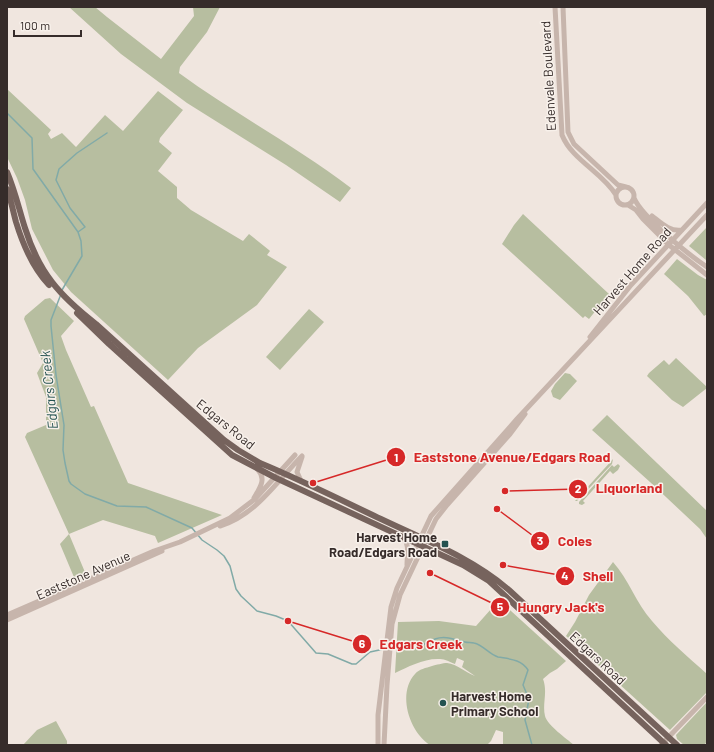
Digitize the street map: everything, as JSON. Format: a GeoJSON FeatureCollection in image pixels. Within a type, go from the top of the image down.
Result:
{"type":"FeatureCollection","features":[{"type":"Feature","properties":{"kind":"main road","name":"Edgars Road"},"geometry":{"type":"LineString","coordinates":[[7,172],[16,194],[31,253]]}},
{"type":"Feature","properties":{"kind":"main road","name":"Edgars Road"},"geometry":{"type":"LineString","coordinates":[[7,189],[16,223],[31,253],[51,285],[98,334],[219,444],[232,454],[257,468],[301,482],[465,559],[493,576],[677,745]]}},
{"type":"Feature","properties":{"kind":"main road","name":"Edgars Road"},"geometry":{"type":"LineString","coordinates":[[69,303],[231,445],[252,459],[280,476],[470,569],[495,586],[664,744]]}},
{"type":"Feature","properties":{"kind":"street","name":"Edenvale Boulevard"},"geometry":{"type":"LineString","coordinates":[[555,7],[560,126],[562,135],[569,148],[610,186],[616,195]]}},
{"type":"Feature","properties":{"kind":"street","name":"Edenvale Boulevard"},"geometry":{"type":"LineString","coordinates":[[563,7],[567,128],[571,139],[618,185],[626,187]]}},
{"type":"Feature","properties":{"kind":"street"},"geometry":{"type":"LineString","coordinates":[[565,142],[571,139]]}},
{"type":"Feature","properties":{"kind":"street"},"geometry":{"type":"LineString","coordinates":[[707,267],[673,240],[644,212],[637,204],[632,190],[626,187],[620,189],[616,195],[616,200],[620,204],[628,205],[636,210],[669,245],[707,275]]}},
{"type":"Feature","properties":{"kind":"street"},"geometry":{"type":"LineString","coordinates":[[628,205],[634,198]]}},
{"type":"Feature","properties":{"kind":"street","name":"Harvest Home Road"},"geometry":{"type":"LineString","coordinates":[[576,356],[631,285],[707,203]]}},
{"type":"Feature","properties":{"kind":"street"},"geometry":{"type":"LineString","coordinates":[[644,212],[666,226],[676,230],[682,230]]}},
{"type":"Feature","properties":{"kind":"street","name":"Harvest Home Road"},"geometry":{"type":"LineString","coordinates":[[420,545],[431,516],[439,506],[517,419],[707,216]]}},
{"type":"Feature","properties":{"kind":"street","name":"Eaststone Avenue"},"geometry":{"type":"LineString","coordinates":[[207,530],[232,522],[247,514],[280,476],[295,454]]}},
{"type":"Feature","properties":{"kind":"street","name":"Eaststone Avenue"},"geometry":{"type":"LineString","coordinates":[[8,617],[109,573],[154,551],[186,540],[235,515],[247,507],[302,456],[297,472],[301,482]]}},
{"type":"Feature","properties":{"kind":"street"},"geometry":{"type":"LineString","coordinates":[[247,507],[255,496],[263,479],[262,474],[257,468]]}},
{"type":"Feature","properties":{"kind":"street"},"geometry":{"type":"LineString","coordinates":[[403,537],[408,548],[407,566]]}},
{"type":"Feature","properties":{"kind":"street"},"geometry":{"type":"LineString","coordinates":[[384,745],[389,636],[388,619],[393,598],[407,566],[420,545]]}},
{"type":"Feature","properties":{"kind":"street"},"geometry":{"type":"LineString","coordinates":[[389,636],[397,605],[420,545]]}},
{"type":"Feature","properties":{"kind":"street"},"geometry":{"type":"LineString","coordinates":[[378,745],[378,715],[387,661]]}},
{"type":"Feature","properties":{"kind":"street"},"geometry":{"type":"LineString","coordinates":[[664,744],[668,737],[707,698]]}},
{"type":"Feature","properties":{"kind":"green space"},"geometry":{"type":"Polygon","coordinates":[[[69,7],[95,7],[161,59],[194,16],[193,7],[220,7],[207,32],[180,67],[179,73],[309,158],[351,188],[340,202],[286,165],[187,103],[121,54],[69,7]]]}},
{"type":"Feature","properties":{"kind":"green space"},"geometry":{"type":"Polygon","coordinates":[[[7,89],[51,130],[48,134],[51,139],[62,133],[76,147],[105,115],[123,131],[158,91],[183,110],[160,138],[159,142],[172,153],[158,171],[177,187],[177,198],[191,210],[243,241],[249,234],[270,251],[267,255],[287,267],[257,305],[198,348],[168,380],[71,292],[53,270],[32,229],[25,200],[7,157],[7,89]]]}},
{"type":"Feature","properties":{"kind":"green space"},"geometry":{"type":"Polygon","coordinates":[[[523,214],[609,294],[589,319],[585,316],[583,318],[502,244],[523,214]]]}},
{"type":"Feature","properties":{"kind":"green space"},"geometry":{"type":"Polygon","coordinates":[[[707,227],[707,259],[706,260],[689,246],[707,227]]]}},
{"type":"Feature","properties":{"kind":"green space"},"geometry":{"type":"Polygon","coordinates":[[[677,259],[707,280],[707,314],[704,316],[688,296],[664,274],[677,259]]]}},
{"type":"Feature","properties":{"kind":"green space"},"geometry":{"type":"Polygon","coordinates":[[[50,298],[74,321],[61,336],[91,407],[94,406],[128,483],[222,515],[158,543],[155,536],[103,520],[69,534],[25,437],[27,433],[46,425],[46,397],[37,373],[43,363],[24,319],[25,316],[45,299],[50,298]]]}},
{"type":"Feature","properties":{"kind":"green space"},"geometry":{"type":"Polygon","coordinates":[[[309,309],[324,322],[280,370],[266,357],[309,309]]]}},
{"type":"Feature","properties":{"kind":"green space"},"geometry":{"type":"Polygon","coordinates":[[[676,358],[707,387],[683,407],[672,400],[647,376],[664,360],[669,365],[676,358]]]}},
{"type":"Feature","properties":{"kind":"green space"},"geometry":{"type":"Polygon","coordinates":[[[565,373],[570,374],[577,381],[560,400],[553,397],[551,391],[565,373]]]}},
{"type":"Feature","properties":{"kind":"green space"},"geometry":{"type":"Polygon","coordinates":[[[607,415],[707,511],[707,539],[700,529],[592,430],[607,415]]]}},
{"type":"Feature","properties":{"kind":"green space"},"geometry":{"type":"Polygon","coordinates":[[[613,459],[612,464],[577,501],[575,501],[613,459]]]}},
{"type":"Feature","properties":{"kind":"green space"},"geometry":{"type":"Polygon","coordinates":[[[618,464],[620,466],[618,470],[613,474],[610,471],[583,501],[585,503],[582,505],[579,504],[579,502],[612,465],[614,467],[618,464]]]}},
{"type":"Feature","properties":{"kind":"green space"},"geometry":{"type":"Polygon","coordinates":[[[69,534],[87,577],[76,582],[60,544],[69,534]]]}},
{"type":"Feature","properties":{"kind":"green space"},"geometry":{"type":"Polygon","coordinates":[[[613,562],[624,576],[646,614],[671,642],[707,674],[707,692],[670,730],[566,636],[589,595],[613,562]]]}},
{"type":"Feature","properties":{"kind":"green space"},"geometry":{"type":"Polygon","coordinates":[[[499,600],[566,661],[543,679],[545,689],[544,711],[549,723],[574,745],[503,745],[503,732],[496,730],[491,741],[487,745],[430,745],[416,731],[411,722],[406,701],[407,691],[410,682],[418,671],[447,663],[475,676],[462,667],[464,661],[457,658],[455,664],[442,659],[434,659],[416,663],[395,673],[398,622],[439,621],[476,626],[499,600]]]}},
{"type":"Feature","properties":{"kind":"green space"},"geometry":{"type":"Polygon","coordinates":[[[707,702],[707,742],[704,745],[684,745],[677,739],[676,735],[707,702]]]}},
{"type":"Feature","properties":{"kind":"green space"},"geometry":{"type":"Polygon","coordinates":[[[56,721],[67,741],[67,745],[23,745],[37,730],[56,721]]]}},
{"type":"Feature","properties":{"kind":"waterway","name":"Edgars Creek"},"geometry":{"type":"LineString","coordinates":[[7,113],[32,138],[33,169],[78,232],[81,241],[82,256],[62,290]]}},
{"type":"Feature","properties":{"kind":"waterway"},"geometry":{"type":"LineString","coordinates":[[78,232],[85,227],[70,208],[56,180],[59,169],[77,153],[107,133]]}},
{"type":"Feature","properties":{"kind":"waterway","name":"Edgars Creek"},"geometry":{"type":"LineString","coordinates":[[61,294],[51,320],[51,326],[56,375],[64,425],[63,450],[69,481],[71,484],[85,494],[117,506],[146,507],[192,528],[202,540],[224,556],[230,566],[236,589],[241,596],[257,611],[288,621],[316,653],[328,654],[352,664],[356,664],[370,652],[384,649]]}},
{"type":"Feature","properties":{"kind":"waterway","name":"Edgars Creek"},"geometry":{"type":"LineString","coordinates":[[391,647],[416,648],[435,639],[447,638],[477,644],[495,656],[514,660],[525,666],[528,670],[523,685],[529,699],[525,720],[532,745]]}},
{"type":"Feature","properties":{"kind":"place","name":"Eaststone Avenue/Edgars Road"},"geometry":{"type":"Point","coordinates":[313,483]}},
{"type":"Feature","properties":{"kind":"place","name":"Liquorland"},"geometry":{"type":"Point","coordinates":[505,491]}},
{"type":"Feature","properties":{"kind":"place","name":"Coles"},"geometry":{"type":"Point","coordinates":[497,509]}},
{"type":"Feature","properties":{"kind":"place","name":"Harvest Home Road/Edgars Road"},"geometry":{"type":"Point","coordinates":[445,544]}},
{"type":"Feature","properties":{"kind":"place","name":"Shell"},"geometry":{"type":"Point","coordinates":[503,565]}},
{"type":"Feature","properties":{"kind":"place","name":"Hungry Jack's"},"geometry":{"type":"Point","coordinates":[430,573]}},
{"type":"Feature","properties":{"kind":"place","name":"Edgars Creek"},"geometry":{"type":"Point","coordinates":[288,621]}},
{"type":"Feature","properties":{"kind":"place","name":"Harvest Home Primary School"},"geometry":{"type":"Point","coordinates":[443,703]}}]}
